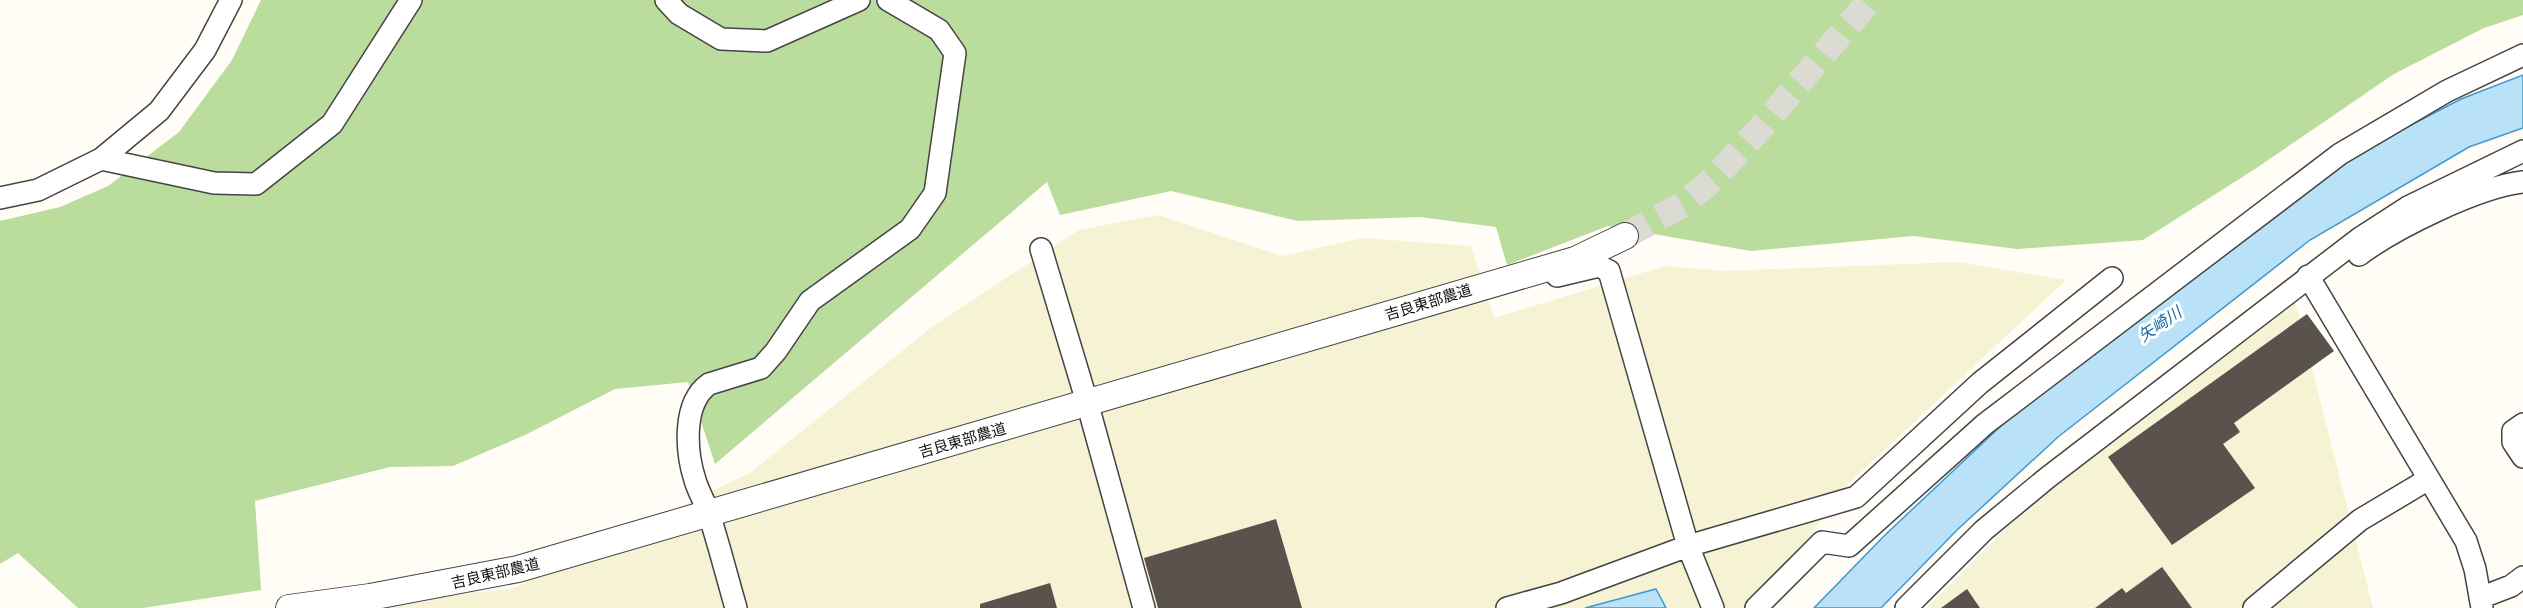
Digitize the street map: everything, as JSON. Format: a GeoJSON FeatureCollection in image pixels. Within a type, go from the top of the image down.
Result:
{"type":"FeatureCollection","features":[{"type":"Feature","properties":{"kind":"street"},"geometry":{"type":"LineString","coordinates":[[0,198],[38,190],[101,159],[159,111],[205,50],[231,0]]}},
{"type":"Feature","properties":{"kind":"street"},"geometry":{"type":"LineString","coordinates":[[101,159],[214,183],[256,184],[332,124],[411,0]]}},
{"type":"Feature","properties":{"kind":"street"},"geometry":{"type":"LineString","coordinates":[[666,0],[679,14],[720,39],[767,41],[859,0]]}},
{"type":"Feature","properties":{"kind":"street"},"geometry":{"type":"LineString","coordinates":[[736,608],[708,512],[694,479],[688,426],[693,405],[703,388],[761,368],[776,351],[810,301],[910,228],[935,193],[954,53],[939,30],[888,0]]}},
{"type":"Feature","properties":{"kind":"street"},"geometry":{"type":"LineString","coordinates":[[1756,608],[1822,542],[1849,546],[1985,424],[2340,154],[2447,91],[2523,55]]}},
{"type":"Feature","properties":{"kind":"street"},"geometry":{"type":"LineString","coordinates":[[2312,282],[2360,238],[2408,207],[2523,150]]}},
{"type":"Feature","properties":{"kind":"street"},"geometry":{"type":"LineString","coordinates":[[1906,608],[1984,530],[2047,478],[2312,282],[2370,247],[2437,212],[2505,184],[2523,182]]}},
{"type":"Feature","properties":{"kind":"street","name":"吉良東部農道"},"geometry":{"type":"LineString","coordinates":[[289,608],[372,602],[518,569],[1521,273],[1575,260],[1625,236]]}},
{"type":"Feature","properties":{"kind":"street"},"geometry":{"type":"LineString","coordinates":[[1041,249],[1087,402],[1144,608]]}},
{"type":"Feature","properties":{"kind":"street"},"geometry":{"type":"LineString","coordinates":[[1521,273],[1537,280],[1599,266],[1609,271],[1688,546],[1713,608]]}},
{"type":"Feature","properties":{"kind":"street"},"geometry":{"type":"LineString","coordinates":[[1507,608],[1561,592],[1688,546],[1856,497],[1980,383],[2112,278]]}},
{"type":"Feature","properties":{"kind":"street"},"geometry":{"type":"LineString","coordinates":[[2312,282],[2427,480],[2466,541],[2475,569],[2481,603],[2523,577]]}},
{"type":"Feature","properties":{"kind":"street"},"geometry":{"type":"LineString","coordinates":[[2523,424],[2514,431],[2513,442],[2523,457]]}},
{"type":"Feature","properties":{"kind":"street"},"geometry":{"type":"LineString","coordinates":[[2254,608],[2360,520],[2427,480]]}},
{"type":"Feature","properties":{"kind":"shaded area"},"geometry":{"type":"Polygon","coordinates":[[[1158,215],[1283,256],[1362,238],[1471,246],[1494,318],[1665,266],[1725,271],[1957,262],[2066,280],[1846,486],[1758,608],[371,608],[398,601],[515,588],[751,472],[932,327],[1079,230],[1158,215]]]}},
{"type":"Feature","properties":{"kind":"shaded area"},"geometry":{"type":"Polygon","coordinates":[[[2295,302],[2373,608],[1927,608],[2043,492],[2295,302]]]}},
{"type":"Feature","properties":{"kind":"green space"},"geometry":{"type":"Polygon","coordinates":[[[261,0],[2523,0],[2523,15],[2484,28],[2394,74],[2255,169],[2143,240],[2017,249],[1913,236],[1751,251],[1608,226],[1507,265],[1496,227],[1420,217],[1298,221],[1171,191],[1060,215],[1047,182],[715,464],[688,382],[615,389],[525,435],[453,466],[390,467],[255,501],[261,590],[143,608],[78,608],[18,553],[0,564],[0,221],[60,207],[108,186],[179,132],[232,60],[261,0]]]}},
{"type":"Feature","properties":{"kind":"water","name":"矢崎川"},"geometry":{"type":"Polygon","coordinates":[[[2523,75],[2523,128],[2469,147],[2310,240],[2058,437],[1957,530],[1881,608],[1814,608],[1884,536],[2055,375],[2357,153],[2461,99],[2523,75]]]}},
{"type":"Feature","properties":{"kind":"water"},"geometry":{"type":"Polygon","coordinates":[[[1656,589],[1666,608],[1585,608],[1656,589]]]}},
{"type":"Feature","properties":{"kind":"building"},"geometry":{"type":"Polygon","coordinates":[[[2307,314],[2334,351],[2234,423],[2240,432],[2223,444],[2255,488],[2172,545],[2108,457],[2307,314]]]}},
{"type":"Feature","properties":{"kind":"building"},"geometry":{"type":"Polygon","coordinates":[[[1276,519],[1302,608],[1158,608],[1144,558],[1276,519]]]}},
{"type":"Feature","properties":{"kind":"building"},"geometry":{"type":"Polygon","coordinates":[[[2162,567],[2192,608],[2095,608],[2122,588],[2126,593],[2162,567]]]}},
{"type":"Feature","properties":{"kind":"building"},"geometry":{"type":"Polygon","coordinates":[[[1050,583],[1057,608],[980,608],[980,604],[1050,583]]]}},
{"type":"Feature","properties":{"kind":"building"},"geometry":{"type":"Polygon","coordinates":[[[1967,589],[1980,608],[1941,608],[1967,589]]]}},
{"type":"Feature","properties":{"kind":"tunnel"},"geometry":{"type":"LineString","coordinates":[[1625,236],[1684,204],[1713,179],[1757,132],[1870,0]]}}]}
